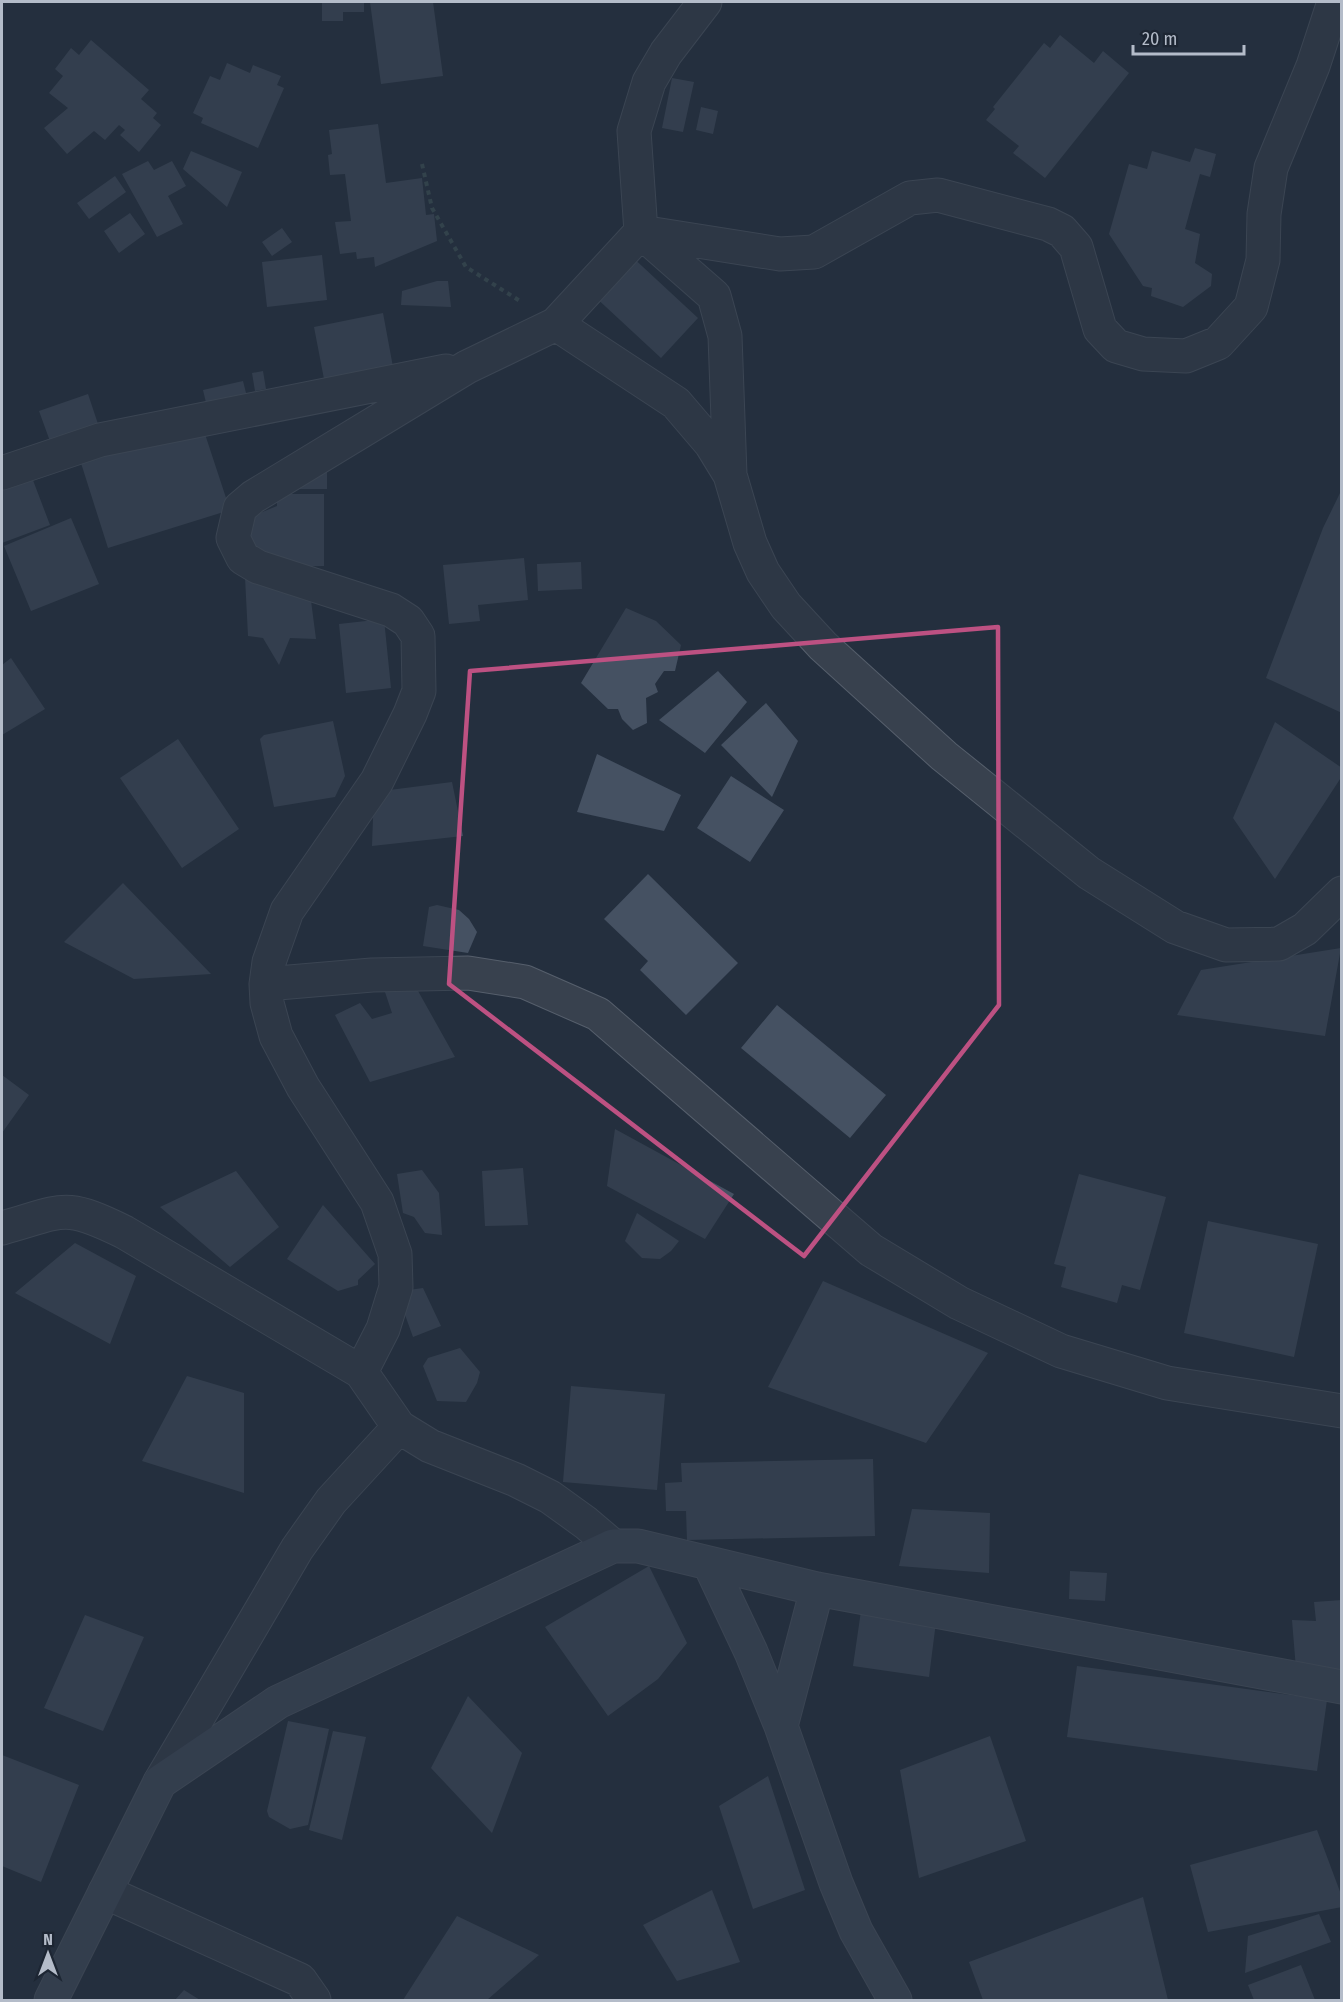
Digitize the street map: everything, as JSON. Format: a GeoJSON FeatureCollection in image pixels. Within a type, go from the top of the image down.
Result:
{"type":"FeatureCollection","features":[{"type":"Feature","properties":{"kind":"street"},"geometry":{"type":"LineString","coordinates":[[705,2],[666,53],[649,82],[634,131],[641,232],[714,296],[725,336],[730,475],[750,543],[763,572],[786,606],[823,646],[944,756],[1089,873],[1175,927],[1226,945],[1279,944],[1305,928],[1341,893]]}},
{"type":"Feature","properties":{"kind":"street"},"geometry":{"type":"LineString","coordinates":[[641,232],[780,254],[814,252],[910,198],[938,195],[1048,224],[1062,231],[1076,247],[1083,264],[1100,329],[1116,346],[1143,354],[1186,356],[1218,343],[1251,307],[1263,260],[1264,214],[1271,168],[1313,66],[1334,2]]}},
{"type":"Feature","properties":{"kind":"street"},"geometry":{"type":"LineString","coordinates":[[361,1372],[384,1329],[396,1287],[395,1254],[377,1202],[303,1087],[276,1036],[267,1004],[266,984],[269,962],[287,911],[377,781],[410,714],[419,691],[418,636],[408,621],[391,610],[258,567],[243,558],[233,538],[234,524],[240,508],[253,497],[467,367],[556,324],[641,232]]}},
{"type":"Feature","properties":{"kind":"street"},"geometry":{"type":"LineString","coordinates":[[556,324],[676,403],[711,444],[730,475]]}},
{"type":"Feature","properties":{"kind":"street"},"geometry":{"type":"LineString","coordinates":[[2,473],[100,440],[467,367]]}},
{"type":"Feature","properties":{"kind":"street"},"geometry":{"type":"LineString","coordinates":[[266,984],[372,975],[468,972],[525,982],[598,1014],[871,1250],[959,1303],[1061,1351],[1167,1383],[1341,1411]]}},
{"type":"Feature","properties":{"kind":"street"},"geometry":{"type":"LineString","coordinates":[[2,1228],[52,1212],[88,1214],[124,1232],[361,1372],[399,1427],[430,1446],[516,1480],[550,1497],[586,1522],[613,1546]]}},
{"type":"Feature","properties":{"kind":"street"},"geometry":{"type":"LineString","coordinates":[[51,2001],[160,1782],[297,1549],[331,1502],[399,1427]]}},
{"type":"Feature","properties":{"kind":"street"},"geometry":{"type":"LineString","coordinates":[[160,1782],[278,1701],[613,1546],[638,1546],[817,1589],[1341,1687]]}},
{"type":"Feature","properties":{"kind":"street"},"geometry":{"type":"LineString","coordinates":[[709,1563],[751,1652],[781,1726],[840,1893],[856,1931],[895,2001]]}},
{"type":"Feature","properties":{"kind":"street"},"geometry":{"type":"LineString","coordinates":[[781,1726],[817,1589]]}},
{"type":"Feature","properties":{"kind":"street"},"geometry":{"type":"LineString","coordinates":[[105,1892],[300,1980],[314,2001]]}},
{"type":"Feature","properties":{"kind":"path"},"geometry":{"type":"LineString","coordinates":[[422,164],[432,208],[466,267],[556,324]]}},
{"type":"Feature","properties":{"kind":"highlighted area"},"geometry":{"type":"Polygon","coordinates":[[[998,627],[999,1005],[804,1256],[449,984],[470,671],[998,627]]]}},
{"type":"Feature","properties":{"kind":"building"},"geometry":{"type":"Polygon","coordinates":[[[322,2],[364,2],[364,12],[343,12],[343,21],[322,21],[322,2]]]}},
{"type":"Feature","properties":{"kind":"building"},"geometry":{"type":"Polygon","coordinates":[[[370,2],[433,2],[443,76],[381,84],[370,2]]]}},
{"type":"Feature","properties":{"kind":"building"},"geometry":{"type":"Polygon","coordinates":[[[1060,35],[1094,63],[1103,51],[1129,73],[1045,178],[1013,153],[1019,146],[986,120],[995,109],[993,107],[1044,43],[1050,48],[1060,35]]]}},
{"type":"Feature","properties":{"kind":"building"},"geometry":{"type":"Polygon","coordinates":[[[91,40],[149,90],[141,99],[157,113],[153,118],[161,125],[139,152],[120,135],[125,130],[119,125],[105,140],[94,131],[67,154],[44,128],[68,108],[49,93],[63,76],[55,69],[71,48],[79,55],[91,40]]]}},
{"type":"Feature","properties":{"kind":"building"},"geometry":{"type":"Polygon","coordinates":[[[227,63],[250,73],[253,65],[281,76],[277,85],[284,88],[258,148],[201,123],[203,118],[193,113],[210,76],[220,80],[227,63]]]}},
{"type":"Feature","properties":{"kind":"building"},"geometry":{"type":"Polygon","coordinates":[[[672,78],[694,82],[683,132],[662,128],[672,78]]]}},
{"type":"Feature","properties":{"kind":"building"},"geometry":{"type":"Polygon","coordinates":[[[701,107],[718,111],[713,134],[696,130],[701,107]]]}},
{"type":"Feature","properties":{"kind":"building"},"geometry":{"type":"Polygon","coordinates":[[[378,124],[386,183],[422,178],[426,215],[434,214],[437,241],[375,267],[374,257],[357,259],[356,252],[340,254],[335,222],[351,221],[345,174],[330,175],[328,155],[332,154],[329,130],[378,124]]]}},
{"type":"Feature","properties":{"kind":"building"},"geometry":{"type":"Polygon","coordinates":[[[1195,148],[1216,154],[1210,177],[1200,174],[1185,229],[1200,234],[1195,263],[1212,274],[1211,286],[1183,307],[1151,296],[1152,288],[1143,286],[1109,234],[1129,164],[1147,169],[1152,151],[1190,162],[1195,148]]]}},
{"type":"Feature","properties":{"kind":"building"},"geometry":{"type":"Polygon","coordinates":[[[191,151],[242,172],[227,207],[183,169],[191,151]]]}},
{"type":"Feature","properties":{"kind":"building"},"geometry":{"type":"Polygon","coordinates":[[[148,161],[154,170],[172,161],[186,186],[168,196],[183,224],[157,237],[122,174],[148,161]]]}},
{"type":"Feature","properties":{"kind":"building"},"geometry":{"type":"Polygon","coordinates":[[[115,176],[126,192],[89,219],[77,203],[115,176]]]}},
{"type":"Feature","properties":{"kind":"building"},"geometry":{"type":"Polygon","coordinates":[[[130,213],[145,234],[119,253],[104,231],[130,213]]]}},
{"type":"Feature","properties":{"kind":"building"},"geometry":{"type":"Polygon","coordinates":[[[282,228],[292,242],[272,256],[262,242],[282,228]]]}},
{"type":"Feature","properties":{"kind":"building"},"geometry":{"type":"Polygon","coordinates":[[[629,254],[698,318],[661,358],[592,294],[629,254]]]}},
{"type":"Feature","properties":{"kind":"building"},"geometry":{"type":"Polygon","coordinates":[[[322,255],[327,300],[267,307],[262,262],[322,255]]]}},
{"type":"Feature","properties":{"kind":"building"},"geometry":{"type":"Polygon","coordinates":[[[437,281],[448,281],[451,307],[401,305],[402,291],[437,281]]]}},
{"type":"Feature","properties":{"kind":"building"},"geometry":{"type":"Polygon","coordinates":[[[383,313],[393,367],[324,379],[314,327],[383,313]]]}},
{"type":"Feature","properties":{"kind":"building"},"geometry":{"type":"Polygon","coordinates":[[[263,371],[266,389],[255,391],[252,373],[263,371]]]}},
{"type":"Feature","properties":{"kind":"building"},"geometry":{"type":"Polygon","coordinates":[[[243,381],[248,401],[208,411],[203,390],[243,381]]]}},
{"type":"Feature","properties":{"kind":"building"},"geometry":{"type":"Polygon","coordinates":[[[88,394],[99,427],[51,444],[39,411],[88,394]]]}},
{"type":"Feature","properties":{"kind":"building"},"geometry":{"type":"Polygon","coordinates":[[[202,425],[230,510],[108,548],[81,463],[202,425]]]}},
{"type":"Feature","properties":{"kind":"building"},"geometry":{"type":"Polygon","coordinates":[[[327,459],[327,489],[287,489],[327,459]]]}},
{"type":"Feature","properties":{"kind":"building"},"geometry":{"type":"Polygon","coordinates":[[[31,475],[50,525],[2,543],[2,486],[31,475]]]}},
{"type":"Feature","properties":{"kind":"building"},"geometry":{"type":"Polygon","coordinates":[[[1340,493],[1342,494],[1342,713],[1266,678],[1323,528],[1340,493]]]}},
{"type":"Feature","properties":{"kind":"building"},"geometry":{"type":"Polygon","coordinates":[[[277,494],[324,494],[324,566],[277,567],[247,538],[255,515],[277,506],[277,494]]]}},
{"type":"Feature","properties":{"kind":"building"},"geometry":{"type":"Polygon","coordinates":[[[71,518],[99,584],[31,611],[4,546],[71,518]]]}},
{"type":"Feature","properties":{"kind":"building"},"geometry":{"type":"Polygon","coordinates":[[[524,558],[528,600],[478,605],[480,621],[449,624],[443,565],[524,558]]]}},
{"type":"Feature","properties":{"kind":"building"},"geometry":{"type":"Polygon","coordinates":[[[581,562],[582,589],[538,591],[537,564],[581,562]]]}},
{"type":"Feature","properties":{"kind":"building"},"geometry":{"type":"Polygon","coordinates":[[[245,577],[310,593],[316,639],[290,638],[279,665],[263,638],[248,636],[245,577]]]}},
{"type":"Feature","properties":{"kind":"building"},"geometry":{"type":"Polygon","coordinates":[[[626,608],[656,621],[681,645],[675,671],[664,671],[655,684],[658,692],[646,698],[647,723],[633,730],[622,719],[618,709],[608,709],[581,683],[626,608]]]}},
{"type":"Feature","properties":{"kind":"building"},"geometry":{"type":"Polygon","coordinates":[[[384,619],[391,688],[346,693],[339,624],[384,619]]]}},
{"type":"Feature","properties":{"kind":"building"},"geometry":{"type":"Polygon","coordinates":[[[11,658],[45,709],[2,735],[2,665],[11,658]]]}},
{"type":"Feature","properties":{"kind":"building"},"geometry":{"type":"Polygon","coordinates":[[[718,671],[747,702],[705,753],[659,720],[718,671]]]}},
{"type":"Feature","properties":{"kind":"building"},"geometry":{"type":"Polygon","coordinates":[[[766,703],[798,741],[772,797],[721,745],[766,703]]]}},
{"type":"Feature","properties":{"kind":"building"},"geometry":{"type":"Polygon","coordinates":[[[333,721],[345,776],[335,797],[274,807],[260,739],[264,735],[333,721]]]}},
{"type":"Feature","properties":{"kind":"building"},"geometry":{"type":"Polygon","coordinates":[[[1275,722],[1342,768],[1342,776],[1275,879],[1233,818],[1275,722]]]}},
{"type":"Feature","properties":{"kind":"building"},"geometry":{"type":"Polygon","coordinates":[[[178,739],[239,829],[182,868],[120,778],[178,739]]]}},
{"type":"Feature","properties":{"kind":"building"},"geometry":{"type":"Polygon","coordinates":[[[597,754],[681,795],[664,831],[577,812],[597,754]]]}},
{"type":"Feature","properties":{"kind":"building"},"geometry":{"type":"Polygon","coordinates":[[[731,776],[784,810],[750,862],[697,828],[731,776]]]}},
{"type":"Feature","properties":{"kind":"building"},"geometry":{"type":"Polygon","coordinates":[[[452,782],[463,836],[372,846],[374,792],[452,782]]]}},
{"type":"Feature","properties":{"kind":"building"},"geometry":{"type":"Polygon","coordinates":[[[648,874],[738,963],[686,1015],[640,970],[648,961],[604,919],[648,874]]]}},
{"type":"Feature","properties":{"kind":"building"},"geometry":{"type":"Polygon","coordinates":[[[123,883],[211,974],[134,979],[64,942],[123,883]]]}},
{"type":"Feature","properties":{"kind":"building"},"geometry":{"type":"Polygon","coordinates":[[[437,905],[459,910],[469,919],[477,932],[468,953],[423,946],[429,907],[437,905]]]}},
{"type":"Feature","properties":{"kind":"building"},"geometry":{"type":"Polygon","coordinates":[[[1341,948],[1325,1036],[1177,1015],[1201,970],[1341,948]]]}},
{"type":"Feature","properties":{"kind":"building"},"geometry":{"type":"Polygon","coordinates":[[[413,982],[455,1057],[370,1082],[335,1015],[360,1003],[372,1019],[392,1013],[384,989],[413,982]]]}},
{"type":"Feature","properties":{"kind":"building"},"geometry":{"type":"Polygon","coordinates":[[[777,1005],[886,1095],[850,1138],[741,1048],[777,1005]]]}},
{"type":"Feature","properties":{"kind":"building"},"geometry":{"type":"Polygon","coordinates":[[[2,1075],[29,1095],[2,1133],[2,1075]]]}},
{"type":"Feature","properties":{"kind":"building"},"geometry":{"type":"Polygon","coordinates":[[[615,1129],[734,1194],[705,1239],[607,1186],[615,1129]]]}},
{"type":"Feature","properties":{"kind":"building"},"geometry":{"type":"Polygon","coordinates":[[[523,1168],[528,1225],[485,1226],[482,1171],[523,1168]]]}},
{"type":"Feature","properties":{"kind":"building"},"geometry":{"type":"Polygon","coordinates":[[[422,1170],[439,1193],[442,1235],[425,1233],[414,1217],[403,1213],[397,1174],[422,1170]]]}},
{"type":"Feature","properties":{"kind":"building"},"geometry":{"type":"Polygon","coordinates":[[[236,1171],[279,1227],[230,1267],[160,1207],[236,1171]]]}},
{"type":"Feature","properties":{"kind":"building"},"geometry":{"type":"Polygon","coordinates":[[[1079,1174],[1166,1197],[1140,1290],[1122,1285],[1117,1303],[1061,1287],[1066,1267],[1054,1264],[1079,1174]]]}},
{"type":"Feature","properties":{"kind":"building"},"geometry":{"type":"Polygon","coordinates":[[[323,1205],[375,1264],[358,1280],[358,1285],[338,1291],[287,1259],[323,1205]]]}},
{"type":"Feature","properties":{"kind":"building"},"geometry":{"type":"Polygon","coordinates":[[[637,1213],[679,1241],[660,1259],[642,1258],[625,1241],[637,1213]]]}},
{"type":"Feature","properties":{"kind":"building"},"geometry":{"type":"Polygon","coordinates":[[[1208,1221],[1318,1244],[1294,1357],[1184,1333],[1208,1221]]]}},
{"type":"Feature","properties":{"kind":"building"},"geometry":{"type":"Polygon","coordinates":[[[75,1243],[136,1276],[110,1344],[15,1293],[75,1243]]]}},
{"type":"Feature","properties":{"kind":"building"},"geometry":{"type":"Polygon","coordinates":[[[823,1281],[988,1353],[926,1443],[768,1387],[823,1281]]]}},
{"type":"Feature","properties":{"kind":"building"},"geometry":{"type":"Polygon","coordinates":[[[423,1288],[441,1326],[413,1337],[399,1298],[409,1290],[423,1288]]]}},
{"type":"Feature","properties":{"kind":"building"},"geometry":{"type":"Polygon","coordinates":[[[460,1348],[480,1372],[477,1383],[466,1402],[437,1401],[423,1366],[428,1358],[460,1348]]]}},
{"type":"Feature","properties":{"kind":"building"},"geometry":{"type":"Polygon","coordinates":[[[187,1376],[244,1393],[244,1493],[142,1461],[187,1376]]]}},
{"type":"Feature","properties":{"kind":"building"},"geometry":{"type":"Polygon","coordinates":[[[571,1386],[665,1394],[657,1490],[563,1482],[571,1386]]]}},
{"type":"Feature","properties":{"kind":"building"},"geometry":{"type":"Polygon","coordinates":[[[873,1459],[875,1536],[687,1540],[686,1511],[666,1511],[665,1483],[682,1482],[681,1463],[873,1459]]]}},
{"type":"Feature","properties":{"kind":"building"},"geometry":{"type":"Polygon","coordinates":[[[912,1509],[990,1513],[989,1573],[899,1566],[912,1509]]]}},
{"type":"Feature","properties":{"kind":"building"},"geometry":{"type":"Polygon","coordinates":[[[649,1566],[687,1643],[658,1679],[608,1716],[545,1627],[649,1566]]]}},
{"type":"Feature","properties":{"kind":"building"},"geometry":{"type":"Polygon","coordinates":[[[1070,1571],[1107,1573],[1105,1601],[1069,1599],[1070,1571]]]}},
{"type":"Feature","properties":{"kind":"building"},"geometry":{"type":"Polygon","coordinates":[[[1342,1600],[1342,1672],[1296,1669],[1292,1620],[1316,1621],[1314,1602],[1342,1600]]]}},
{"type":"Feature","properties":{"kind":"building"},"geometry":{"type":"Polygon","coordinates":[[[861,1611],[936,1622],[929,1677],[853,1666],[861,1611]]]}},
{"type":"Feature","properties":{"kind":"building"},"geometry":{"type":"Polygon","coordinates":[[[85,1615],[144,1637],[103,1731],[44,1708],[85,1615]]]}},
{"type":"Feature","properties":{"kind":"building"},"geometry":{"type":"Polygon","coordinates":[[[1077,1666],[1327,1700],[1317,1771],[1067,1737],[1077,1666]]]}},
{"type":"Feature","properties":{"kind":"building"},"geometry":{"type":"Polygon","coordinates":[[[468,1696],[522,1753],[492,1833],[431,1768],[468,1696]]]}},
{"type":"Feature","properties":{"kind":"building"},"geometry":{"type":"Polygon","coordinates":[[[288,1721],[329,1729],[308,1825],[290,1829],[269,1817],[267,1811],[288,1721]]]}},
{"type":"Feature","properties":{"kind":"building"},"geometry":{"type":"Polygon","coordinates":[[[333,1731],[366,1737],[342,1840],[309,1830],[333,1731]]]}},
{"type":"Feature","properties":{"kind":"building"},"geometry":{"type":"Polygon","coordinates":[[[990,1736],[1026,1841],[919,1878],[900,1770],[990,1736]]]}},
{"type":"Feature","properties":{"kind":"building"},"geometry":{"type":"Polygon","coordinates":[[[2,1755],[79,1785],[41,1882],[2,1866],[2,1755]]]}},
{"type":"Feature","properties":{"kind":"building"},"geometry":{"type":"Polygon","coordinates":[[[768,1776],[805,1890],[753,1909],[719,1806],[768,1776]]]}},
{"type":"Feature","properties":{"kind":"building"},"geometry":{"type":"Polygon","coordinates":[[[1317,1830],[1342,1897],[1342,1907],[1208,1932],[1190,1865],[1317,1830]]]}},
{"type":"Feature","properties":{"kind":"building"},"geometry":{"type":"Polygon","coordinates":[[[712,1890],[740,1962],[677,1981],[643,1925],[712,1890]]]}},
{"type":"Feature","properties":{"kind":"building"},"geometry":{"type":"Polygon","coordinates":[[[1143,1897],[1168,2000],[983,2000],[969,1962],[1143,1897]]]}},
{"type":"Feature","properties":{"kind":"building"},"geometry":{"type":"Polygon","coordinates":[[[1319,1914],[1331,1942],[1245,1973],[1248,1936],[1319,1914]]]}},
{"type":"Feature","properties":{"kind":"building"},"geometry":{"type":"Polygon","coordinates":[[[457,1916],[539,1955],[487,2000],[403,2000],[457,1916]]]}},
{"type":"Feature","properties":{"kind":"building"},"geometry":{"type":"Polygon","coordinates":[[[1301,1965],[1315,2000],[1254,2000],[1248,1985],[1301,1965]]]}},
{"type":"Feature","properties":{"kind":"building"},"geometry":{"type":"Polygon","coordinates":[[[184,1990],[200,2000],[175,2000],[184,1990]]]}}]}
